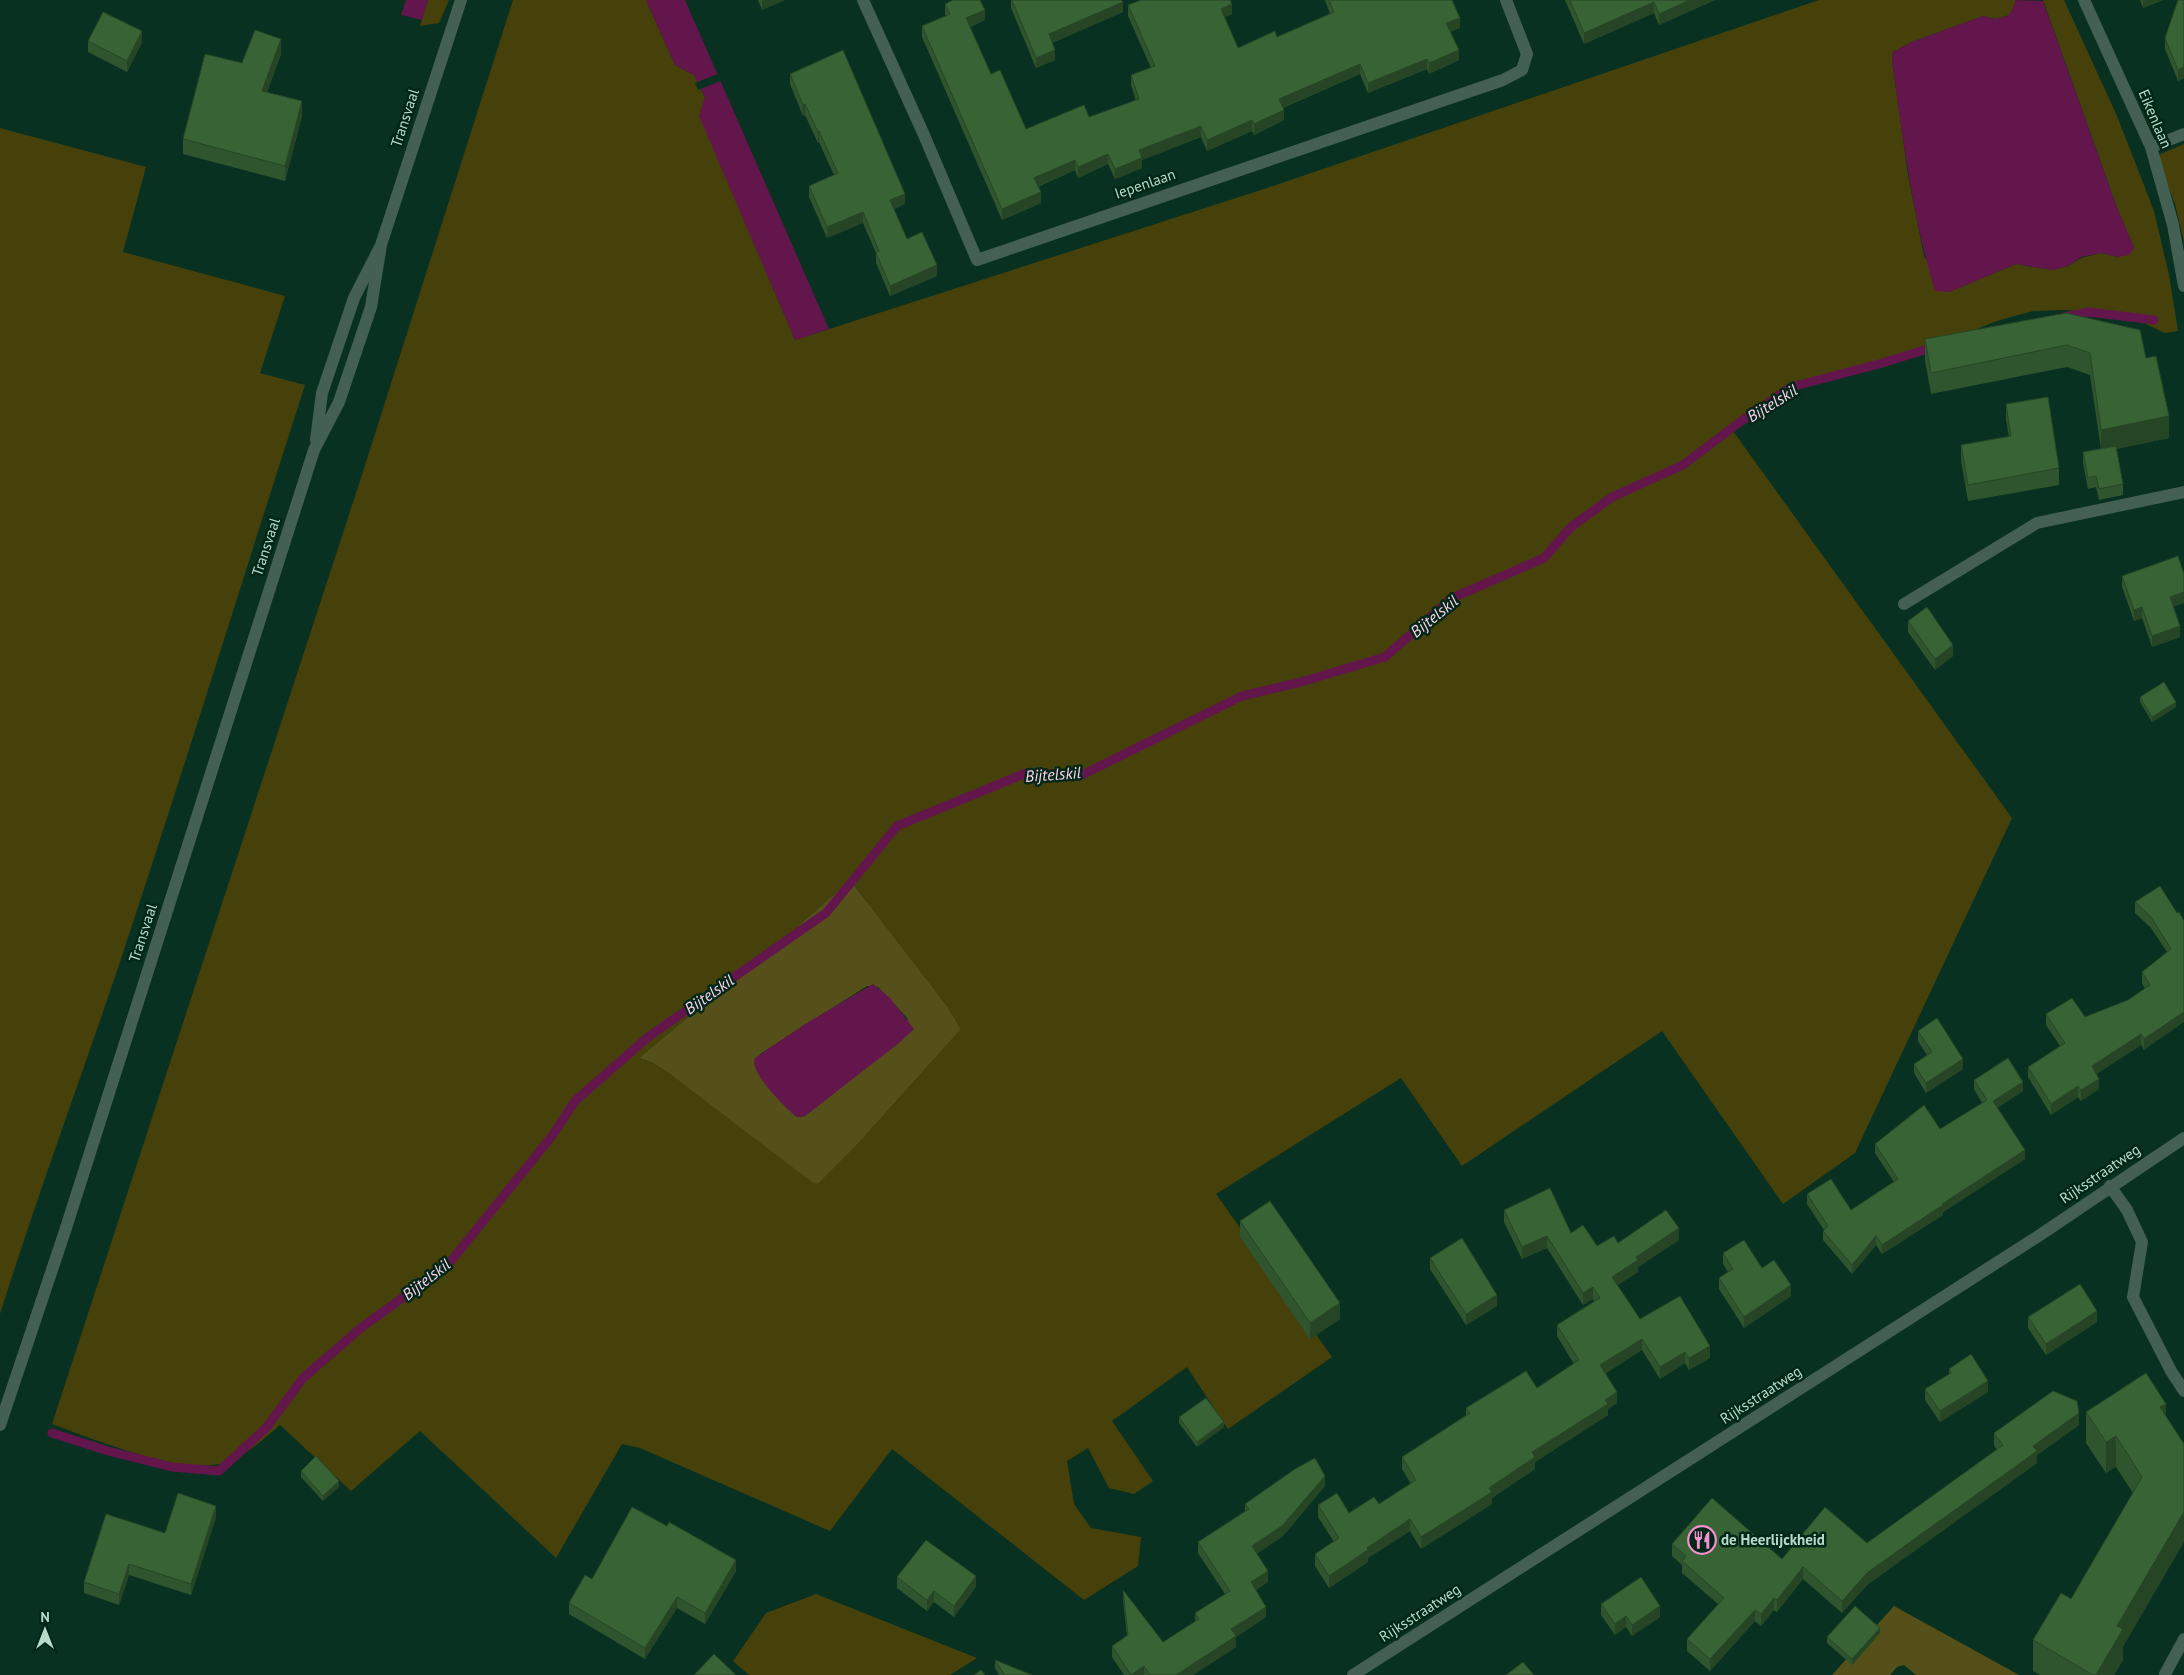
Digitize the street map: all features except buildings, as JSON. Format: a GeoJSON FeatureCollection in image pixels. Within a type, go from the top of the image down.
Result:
{"type":"FeatureCollection","features":[{"type":"Feature","properties":{"kind":"street","name":"Transvaal"},"geometry":{"type":"LineString","coordinates":[[0,1425],[77,1193],[314,450],[325,384],[354,298],[381,245],[461,0]]}},
{"type":"Feature","properties":{"kind":"street","name":"Iepenlaan"},"geometry":{"type":"LineString","coordinates":[[863,0],[920,126],[977,260],[1503,80],[1522,70],[1526,54],[1506,0]]}},
{"type":"Feature","properties":{"kind":"street","name":"Eikenlaan"},"geometry":{"type":"LineString","coordinates":[[2084,0],[2151,147],[2173,225],[2184,286]]}},
{"type":"Feature","properties":{"kind":"street"},"geometry":{"type":"LineString","coordinates":[[2151,147],[2184,134]]}},
{"type":"Feature","properties":{"kind":"street","name":"Transvaal"},"geometry":{"type":"LineString","coordinates":[[314,450],[339,402],[371,307],[381,245]]}},
{"type":"Feature","properties":{"kind":"street"},"geometry":{"type":"LineString","coordinates":[[1904,604],[2037,523],[2184,492]]}},
{"type":"Feature","properties":{"kind":"street","name":"Rijksstraatweg"},"geometry":{"type":"LineString","coordinates":[[1353,1675],[2040,1235],[2110,1186],[2184,1138]]}},
{"type":"Feature","properties":{"kind":"street"},"geometry":{"type":"LineString","coordinates":[[2110,1186],[2127,1210],[2142,1242],[2133,1297],[2171,1371],[2184,1392]]}},
{"type":"Feature","properties":{"kind":"street"},"geometry":{"type":"LineString","coordinates":[[2165,1674],[2184,1638]]}},
{"type":"Feature","properties":{"kind":"shaded area"},"geometry":{"type":"Polygon","coordinates":[[[406,0],[428,0],[422,20],[401,15],[406,0]]]}},
{"type":"Feature","properties":{"kind":"shaded area"},"geometry":{"type":"Polygon","coordinates":[[[428,0],[449,0],[439,23],[420,26],[428,0]]]}},
{"type":"Feature","properties":{"kind":"shaded area"},"geometry":{"type":"Polygon","coordinates":[[[513,0],[646,0],[675,65],[694,75],[705,98],[700,116],[795,340],[1264,189],[1819,0],[2015,0],[2009,15],[1996,19],[1983,16],[1912,42],[1893,52],[1892,61],[1908,175],[1924,256],[1949,292],[2016,264],[2052,270],[2068,266],[2081,258],[2101,253],[2118,257],[2134,248],[2116,205],[2043,0],[2064,0],[2117,116],[2154,211],[2169,275],[2178,331],[2165,333],[2135,319],[2089,312],[2066,310],[2033,311],[1997,321],[1931,347],[1808,380],[1762,404],[1730,427],[2012,818],[1855,1153],[1783,1204],[1662,1031],[1462,1166],[1401,1078],[1216,1194],[1332,1357],[1228,1429],[1187,1367],[1112,1421],[1153,1481],[1134,1494],[1109,1488],[1088,1448],[1067,1461],[1074,1504],[1091,1528],[1141,1537],[1138,1566],[1084,1600],[892,1449],[830,1531],[640,1448],[622,1444],[556,1558],[420,1431],[351,1491],[280,1425],[259,1443],[236,1458],[219,1464],[202,1466],[181,1464],[135,1453],[52,1424],[360,481],[513,0]],[[850,880],[747,972],[700,1007],[639,1058],[653,1063],[670,1074],[818,1184],[856,1146],[961,1029],[947,1006],[850,880]]]}},
{"type":"Feature","properties":{"kind":"shaded area"},"geometry":{"type":"Polygon","coordinates":[[[646,0],[685,0],[829,329],[795,340],[699,116],[705,97],[694,75],[675,65],[646,0]]]}},
{"type":"Feature","properties":{"kind":"shaded area"},"geometry":{"type":"Polygon","coordinates":[[[2015,0],[2043,1],[2116,205],[2134,248],[2129,255],[2118,257],[2101,253],[2081,257],[2068,266],[2052,270],[2016,264],[1949,292],[1935,291],[1914,206],[1892,61],[1893,52],[1912,42],[1983,16],[1996,19],[2009,15],[2015,0]]]}},
{"type":"Feature","properties":{"kind":"shaded area"},"geometry":{"type":"Polygon","coordinates":[[[0,128],[146,167],[123,252],[285,296],[260,373],[305,385],[143,893],[0,1314],[0,128]]]}},
{"type":"Feature","properties":{"kind":"shaded area"},"geometry":{"type":"Polygon","coordinates":[[[2184,144],[2184,242],[2175,204],[2156,156],[2184,144]]]}},
{"type":"Feature","properties":{"kind":"shaded area"},"geometry":{"type":"Polygon","coordinates":[[[850,880],[947,1006],[961,1029],[856,1146],[818,1184],[812,1182],[670,1074],[653,1063],[639,1058],[700,1007],[747,972],[850,880]],[[867,986],[760,1054],[785,1106],[797,1117],[805,1116],[883,1054],[908,1019],[878,987],[867,986]]]}},
{"type":"Feature","properties":{"kind":"shaded area"},"geometry":{"type":"Polygon","coordinates":[[[873,984],[890,998],[914,1029],[899,1043],[805,1116],[797,1117],[762,1080],[754,1064],[755,1058],[805,1024],[873,984]]]}},
{"type":"Feature","properties":{"kind":"shaded area"},"geometry":{"type":"Polygon","coordinates":[[[816,1594],[977,1658],[950,1675],[749,1675],[733,1661],[766,1613],[816,1594]]]}},
{"type":"Feature","properties":{"kind":"shaded area"},"geometry":{"type":"Polygon","coordinates":[[[1894,1606],[2019,1675],[1916,1675],[1904,1665],[1897,1667],[1890,1675],[1832,1675],[1894,1606]]]}},
{"type":"Feature","properties":{"kind":"pier"},"geometry":{"type":"Polygon","coordinates":[[[720,73],[723,80],[698,90],[695,83],[720,73]]]}},
{"type":"Feature","properties":{"kind":"waterway","name":"Bijtelskil"},"geometry":{"type":"LineString","coordinates":[[2064,317],[2089,312],[2154,320]]}},
{"type":"Feature","properties":{"kind":"waterway","name":"Bijtelskil"},"geometry":{"type":"LineString","coordinates":[[52,1433],[108,1451],[172,1467],[219,1471],[266,1428],[303,1378],[362,1327],[447,1266],[552,1136],[575,1101],[648,1037],[826,913],[897,826],[1026,773],[1082,775],[1242,696],[1301,682],[1385,657],[1452,598],[1544,558],[1571,527],[1612,497],[1683,465],[1791,387],[1879,364],[1934,347]]}},
{"type":"Feature","properties":{"kind":"place","name":"de Heerlijckheid"},"geometry":{"type":"Point","coordinates":[1702,1540]}}]}
